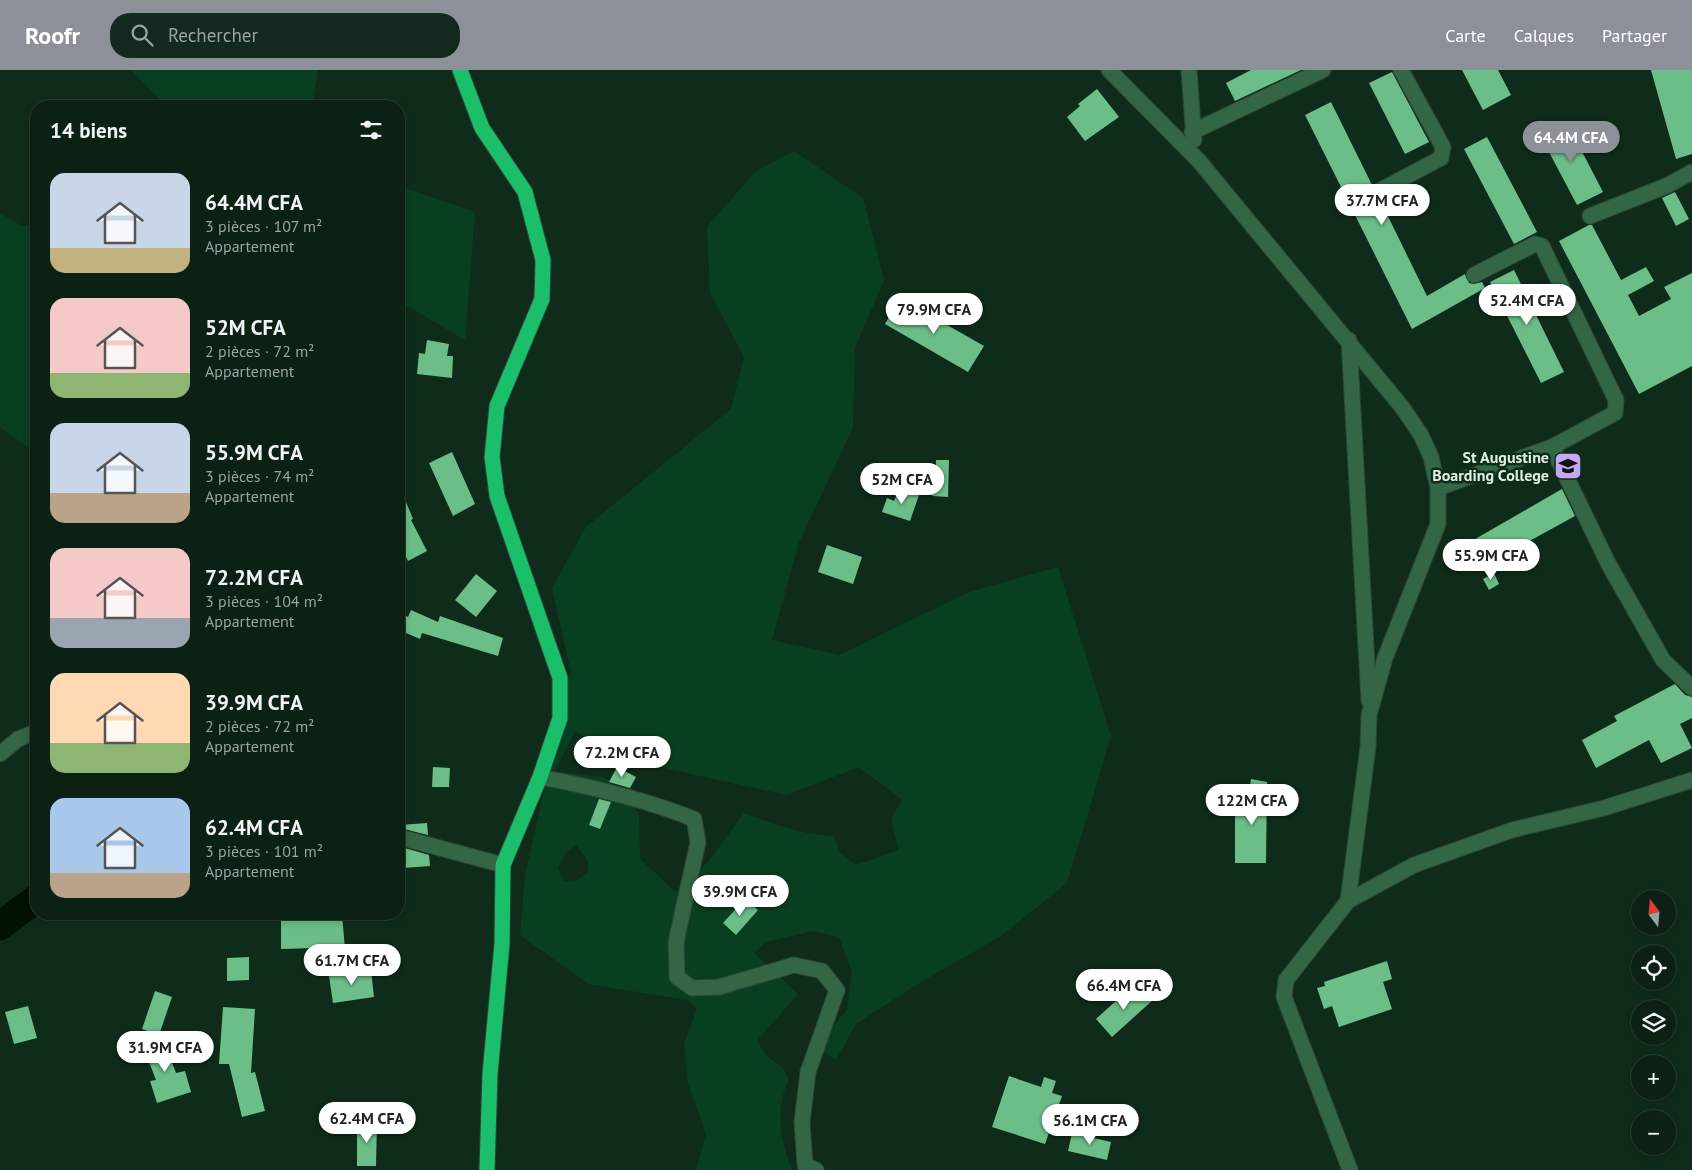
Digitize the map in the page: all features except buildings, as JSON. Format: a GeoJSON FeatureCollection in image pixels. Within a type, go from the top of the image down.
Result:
{"type":"FeatureCollection","features":[{"type":"Feature","properties":{"kind":"highway"},"geometry":{"type":"LineString","coordinates":[[460,70],[482,128],[525,192],[543,260],[542,299],[497,406],[492,457],[497,496],[560,678],[560,718],[540,777],[503,865],[502,944],[490,1074],[487,1170]]}},
{"type":"Feature","properties":{"kind":"street"},"geometry":{"type":"LineString","coordinates":[[1108,70],[1200,161],[1402,407],[1421,435],[1431,458],[1438,488],[1438,524],[1385,658],[1369,715]]}},
{"type":"Feature","properties":{"kind":"street"},"geometry":{"type":"LineString","coordinates":[[1189,70],[1192,132],[1200,161]]}},
{"type":"Feature","properties":{"kind":"street"},"geometry":{"type":"LineString","coordinates":[[1192,132],[1323,70]]}},
{"type":"Feature","properties":{"kind":"street"},"geometry":{"type":"LineString","coordinates":[[1379,191],[1441,158],[1444,153],[1443,147],[1401,70]]}},
{"type":"Feature","properties":{"kind":"street"},"geometry":{"type":"LineString","coordinates":[[1590,216],[1666,186],[1692,172]]}},
{"type":"Feature","properties":{"kind":"street"},"geometry":{"type":"LineString","coordinates":[[1438,488],[1552,447],[1615,413],[1616,400],[1542,246],[1535,244],[1474,275]]}},
{"type":"Feature","properties":{"kind":"street"},"geometry":{"type":"LineString","coordinates":[[1348,340],[1369,715],[1368,747],[1348,901]]}},
{"type":"Feature","properties":{"kind":"street"},"geometry":{"type":"LineString","coordinates":[[1552,447],[1608,563],[1663,660],[1692,688]]}},
{"type":"Feature","properties":{"kind":"street"},"geometry":{"type":"LineString","coordinates":[[0,754],[18,739],[30,734]]}},
{"type":"Feature","properties":{"kind":"street"},"geometry":{"type":"LineString","coordinates":[[540,777],[600,789],[663,806],[694,819],[698,842],[676,942],[677,977],[692,988],[719,987],[794,965],[822,971],[837,990],[808,1072],[802,1122],[805,1165],[816,1170]]}},
{"type":"Feature","properties":{"kind":"street"},"geometry":{"type":"LineString","coordinates":[[1350,1170],[1284,997],[1286,980],[1348,901],[1414,865],[1494,837],[1604,808],[1692,780]]}},
{"type":"Feature","properties":{"kind":"street"},"geometry":{"type":"LineString","coordinates":[[405,839],[503,865]]}},
{"type":"Feature","properties":{"kind":"green space"},"geometry":{"type":"Polygon","coordinates":[[[131,70],[318,70],[313,100],[161,100],[131,70]]]}},
{"type":"Feature","properties":{"kind":"green space"},"geometry":{"type":"Polygon","coordinates":[[[794,151],[863,198],[884,280],[855,348],[853,428],[799,542],[772,640],[839,655],[969,592],[1058,567],[1111,736],[1067,883],[1001,936],[921,982],[856,1024],[836,1060],[815,1046],[847,1010],[852,972],[839,937],[813,931],[766,942],[754,953],[798,994],[758,1039],[765,1053],[782,1068],[789,1080],[784,1091],[780,1114],[782,1136],[792,1170],[696,1170],[706,1134],[688,1083],[684,1043],[697,1009],[687,1000],[588,984],[520,935],[525,875],[571,672],[552,588],[586,527],[731,409],[744,357],[710,293],[707,227],[756,171],[794,151]],[[575,731],[555,771],[606,778],[639,813],[640,859],[676,892],[708,862],[744,813],[800,831],[834,836],[840,853],[856,865],[899,850],[891,819],[902,800],[859,767],[787,795],[614,757],[575,731]],[[576,845],[565,853],[558,868],[564,881],[578,880],[588,872],[588,861],[576,845]]]}},
{"type":"Feature","properties":{"kind":"green space"},"geometry":{"type":"Polygon","coordinates":[[[405,188],[475,212],[465,340],[405,305],[405,188]]]}},
{"type":"Feature","properties":{"kind":"green space"},"geometry":{"type":"Polygon","coordinates":[[[0,213],[21,226],[30,225],[30,449],[0,427],[0,213]]]}},
{"type":"Feature","properties":{"kind":"waterway"},"geometry":{"type":"LineString","coordinates":[[0,926],[30,904]]}},
{"type":"Feature","properties":{"kind":"place","name":"St Augustine Boarding College"},"geometry":{"type":"Point","coordinates":[1568,466]}}]}
